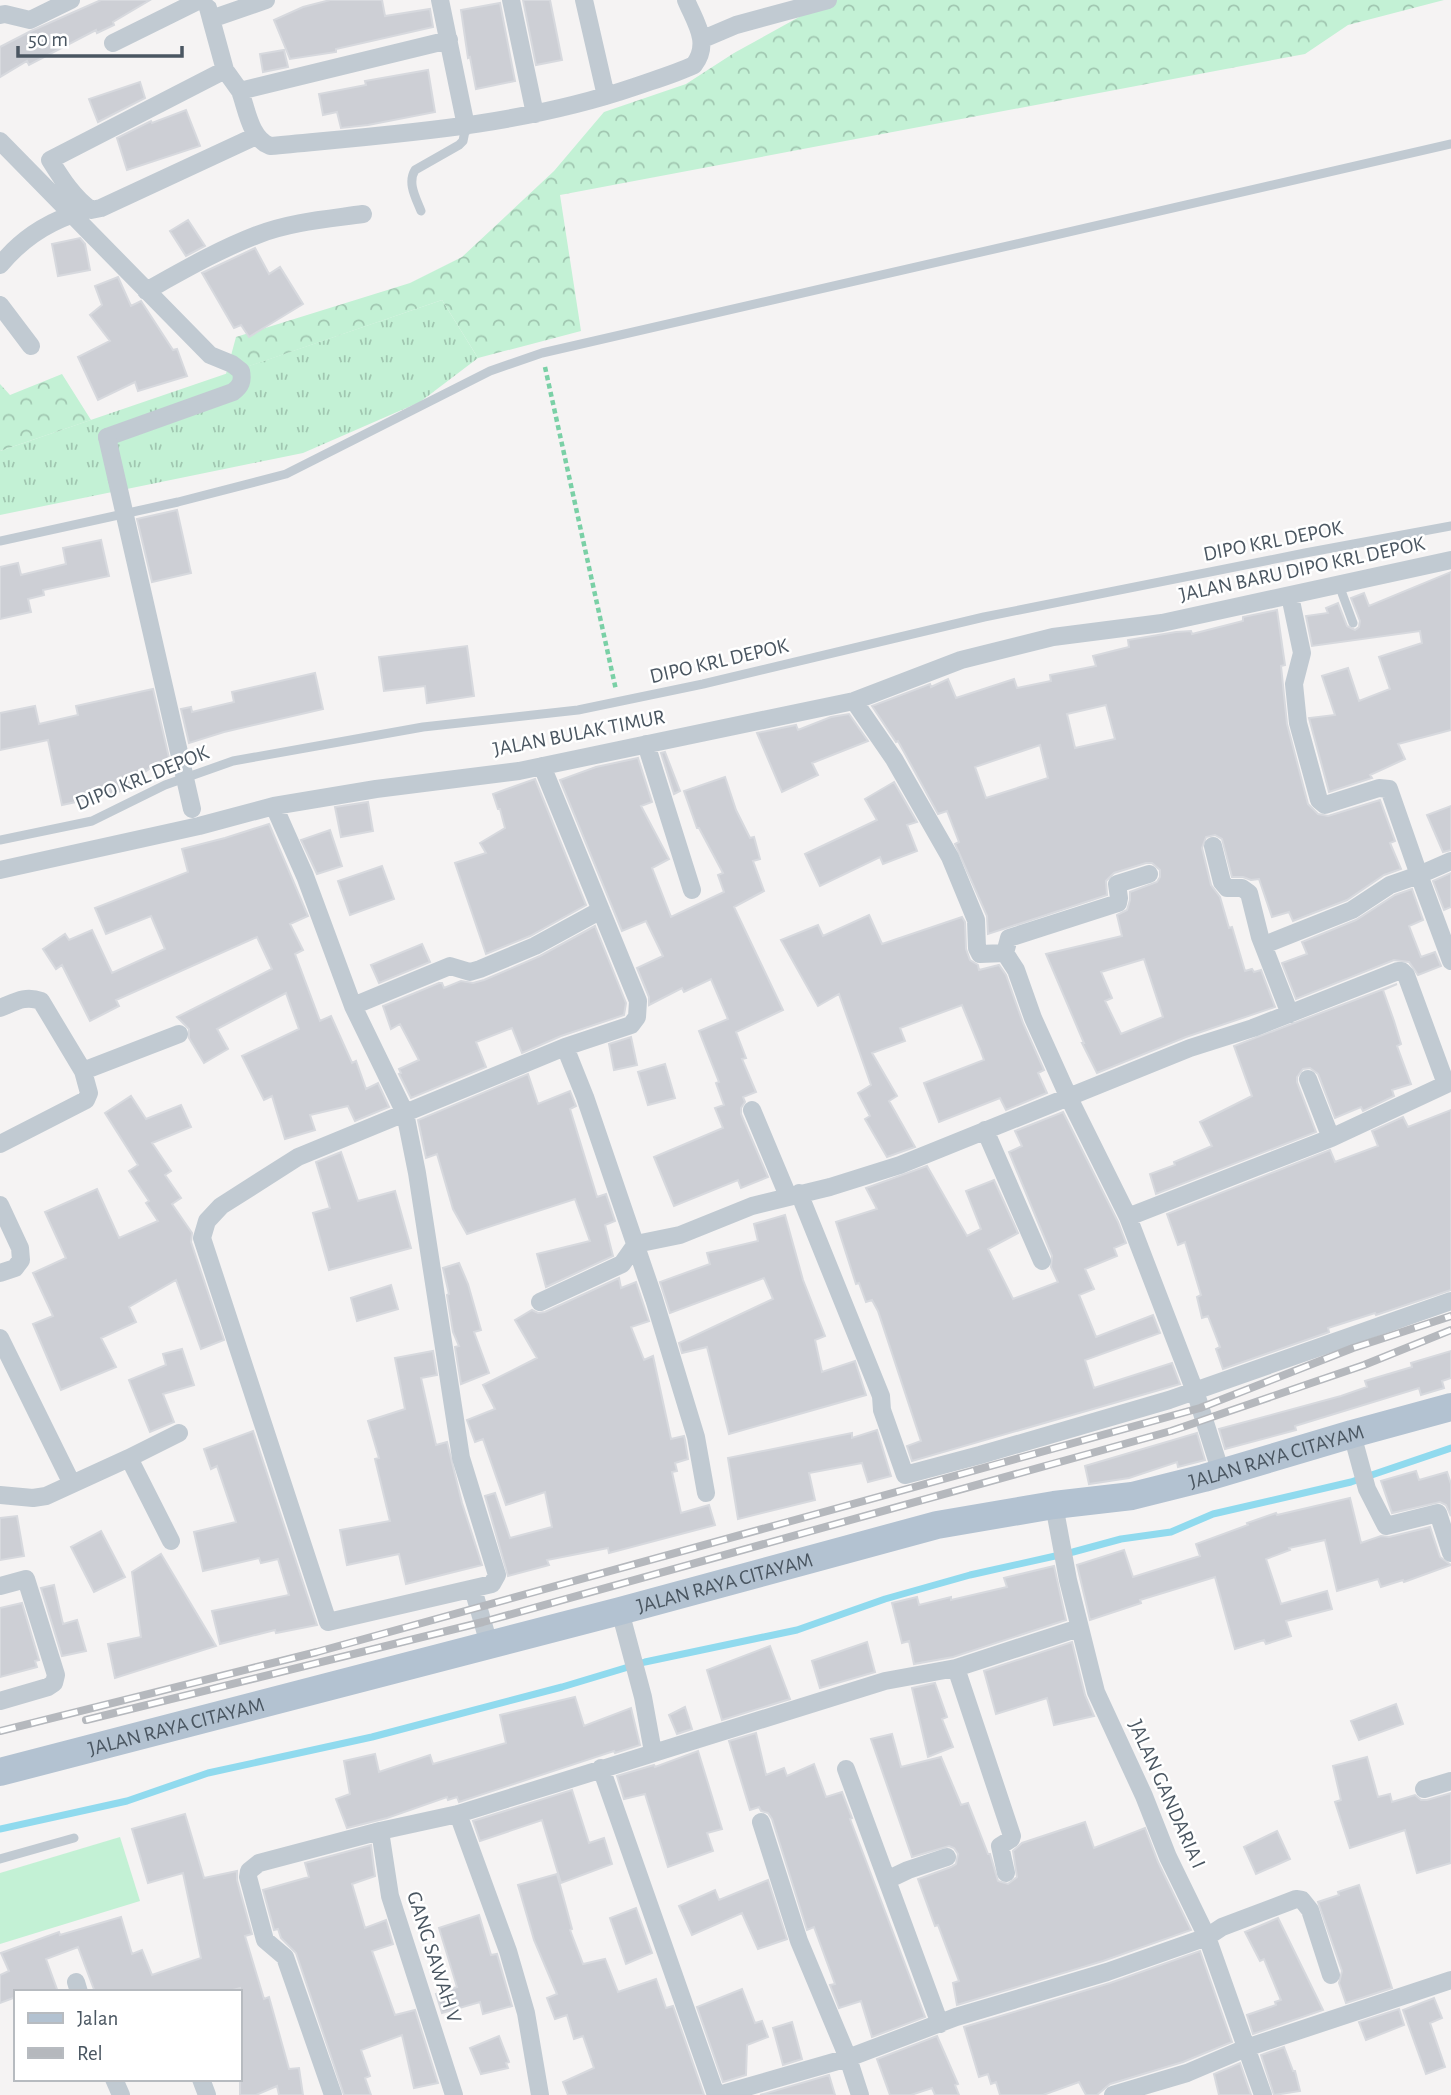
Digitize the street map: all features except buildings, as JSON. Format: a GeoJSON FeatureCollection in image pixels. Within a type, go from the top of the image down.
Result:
{"type":"FeatureCollection","features":[{"type":"Feature","properties":{"kind":"main road","name":"JALAN RAYA CITAYAM"},"geometry":{"type":"LineString","coordinates":[[0,1772],[620,1611],[937,1525],[1054,1505],[1132,1496],[1353,1439],[1451,1407]]}},
{"type":"Feature","properties":{"kind":"street"},"geometry":{"type":"LineString","coordinates":[[2,10],[30,19],[71,0]]}},
{"type":"Feature","properties":{"kind":"street"},"geometry":{"type":"LineString","coordinates":[[113,43],[203,0],[225,70],[240,91],[256,136],[270,146],[466,126],[535,114],[606,96],[694,65],[700,56],[703,39],[685,0]]}},
{"type":"Feature","properties":{"kind":"street"},"geometry":{"type":"LineString","coordinates":[[211,19],[265,0]]}},
{"type":"Feature","properties":{"kind":"street"},"geometry":{"type":"LineString","coordinates":[[440,0],[466,126]]}},
{"type":"Feature","properties":{"kind":"street"},"geometry":{"type":"LineString","coordinates":[[511,0],[535,114]]}},
{"type":"Feature","properties":{"kind":"street"},"geometry":{"type":"LineString","coordinates":[[584,0],[606,96]]}},
{"type":"Feature","properties":{"kind":"street"},"geometry":{"type":"LineString","coordinates":[[703,39],[736,25],[828,0]]}},
{"type":"Feature","properties":{"kind":"street"},"geometry":{"type":"LineString","coordinates":[[240,91],[449,40]]}},
{"type":"Feature","properties":{"kind":"street"},"geometry":{"type":"LineString","coordinates":[[30,173],[50,160],[225,70]]}},
{"type":"Feature","properties":{"kind":"street"},"geometry":{"type":"LineString","coordinates":[[50,160],[67,186],[90,210],[101,208],[256,136]]}},
{"type":"Feature","properties":{"kind":"street"},"geometry":{"type":"LineString","coordinates":[[0,141],[210,355],[241,371],[240,387],[218,398],[107,437],[195,818]]}},
{"type":"Feature","properties":{"kind":"street"},"geometry":{"type":"LineString","coordinates":[[0,265],[30,235],[47,223],[73,214]]}},
{"type":"Feature","properties":{"kind":"street"},"geometry":{"type":"LineString","coordinates":[[146,291],[202,260],[259,234],[363,214]]}},
{"type":"Feature","properties":{"kind":"street"},"geometry":{"type":"LineString","coordinates":[[0,305],[31,346]]}},
{"type":"Feature","properties":{"kind":"street","name":"JALAN BARU DIPO KRL DEPOK"},"geometry":{"type":"LineString","coordinates":[[1162,623],[1451,560]]}},
{"type":"Feature","properties":{"kind":"street"},"geometry":{"type":"LineString","coordinates":[[1290,596],[1302,653],[1294,684],[1297,723],[1320,802],[1325,805],[1379,788],[1388,789],[1451,961]]}},
{"type":"Feature","properties":{"kind":"street","name":"JALAN BULAK TIMUR"},"geometry":{"type":"LineString","coordinates":[[0,870],[195,818],[542,766],[854,701],[974,657],[1053,637],[1162,623]]}},
{"type":"Feature","properties":{"kind":"street"},"geometry":{"type":"LineString","coordinates":[[854,701],[894,759],[950,857],[976,920],[976,948],[979,954],[1005,953]]}},
{"type":"Feature","properties":{"kind":"street"},"geometry":{"type":"LineString","coordinates":[[646,744],[692,890]]}},
{"type":"Feature","properties":{"kind":"street"},"geometry":{"type":"LineString","coordinates":[[274,806],[305,876],[353,1006],[405,1113],[417,1173],[461,1458],[497,1575],[492,1584],[328,1622],[202,1238],[207,1221],[221,1206],[298,1157],[405,1113],[565,1047],[631,1025],[637,1017],[638,1001],[542,766]]}},
{"type":"Feature","properties":{"kind":"street"},"geometry":{"type":"LineString","coordinates":[[1213,846],[1222,882],[1227,888],[1242,888],[1249,893],[1264,946],[1290,1014]]}},
{"type":"Feature","properties":{"kind":"street"},"geometry":{"type":"LineString","coordinates":[[1264,946],[1352,910],[1390,885],[1451,861]]}},
{"type":"Feature","properties":{"kind":"street"},"geometry":{"type":"LineString","coordinates":[[1149,874],[1116,884],[1119,898],[1114,905],[1009,939],[1005,953],[1016,970],[1033,1018],[1069,1098],[1128,1217],[1195,1391],[1220,1473]]}},
{"type":"Feature","properties":{"kind":"street"},"geometry":{"type":"LineString","coordinates":[[353,1006],[450,966],[470,972],[480,969],[535,946],[601,910]]}},
{"type":"Feature","properties":{"kind":"street"},"geometry":{"type":"LineString","coordinates":[[540,1302],[622,1264],[636,1244],[680,1235],[752,1206],[830,1187],[900,1165],[1190,1048],[1290,1014],[1398,971],[1404,972],[1449,1083],[1331,1138],[1128,1217]]}},
{"type":"Feature","properties":{"kind":"street"},"geometry":{"type":"LineString","coordinates":[[0,1009],[23,998],[41,1001],[83,1071],[89,1093],[86,1100],[0,1144]]}},
{"type":"Feature","properties":{"kind":"street"},"geometry":{"type":"LineString","coordinates":[[83,1071],[179,1034]]}},
{"type":"Feature","properties":{"kind":"street"},"geometry":{"type":"LineString","coordinates":[[565,1047],[636,1244],[696,1437],[706,1493]]}},
{"type":"Feature","properties":{"kind":"street"},"geometry":{"type":"LineString","coordinates":[[1308,1079],[1331,1138]]}},
{"type":"Feature","properties":{"kind":"street"},"geometry":{"type":"LineString","coordinates":[[752,1110],[794,1195],[881,1396],[881,1410],[905,1475],[1195,1391],[1451,1301]]}},
{"type":"Feature","properties":{"kind":"street"},"geometry":{"type":"LineString","coordinates":[[985,1130],[1042,1261]]}},
{"type":"Feature","properties":{"kind":"street"},"geometry":{"type":"LineString","coordinates":[[0,1205],[20,1248],[21,1260],[15,1268],[0,1273]]}},
{"type":"Feature","properties":{"kind":"street"},"geometry":{"type":"LineString","coordinates":[[0,1338],[72,1484]]}},
{"type":"Feature","properties":{"kind":"street"},"geometry":{"type":"LineString","coordinates":[[0,1496],[38,1498],[179,1433]]}},
{"type":"Feature","properties":{"kind":"street"},"geometry":{"type":"LineString","coordinates":[[1353,1439],[1373,1502],[1386,1526],[1438,1513],[1451,1553]]}},
{"type":"Feature","properties":{"kind":"street"},"geometry":{"type":"LineString","coordinates":[[129,1458],[171,1542]]}},
{"type":"Feature","properties":{"kind":"street","name":"JALAN GANDARIA I"},"geometry":{"type":"LineString","coordinates":[[1054,1505],[1068,1580],[1096,1692],[1144,1796],[1168,1857],[1207,1937],[1263,2095]]}},
{"type":"Feature","properties":{"kind":"street"},"geometry":{"type":"LineString","coordinates":[[0,1586],[26,1579],[56,1675],[54,1683],[48,1687],[0,1701]]}},
{"type":"Feature","properties":{"kind":"street"},"geometry":{"type":"LineString","coordinates":[[473,1588],[489,1644]]}},
{"type":"Feature","properties":{"kind":"street"},"geometry":{"type":"LineString","coordinates":[[620,1611],[639,1681],[653,1752]]}},
{"type":"Feature","properties":{"kind":"street"},"geometry":{"type":"LineString","coordinates":[[333,2095],[285,1957],[265,1940],[248,1877],[249,1871],[259,1863],[380,1831],[458,1814],[885,1681],[956,1668],[1079,1628]]}},
{"type":"Feature","properties":{"kind":"street"},"geometry":{"type":"LineString","coordinates":[[956,1668],[1012,1836],[999,1850],[1006,1873]]}},
{"type":"Feature","properties":{"kind":"street"},"geometry":{"type":"LineString","coordinates":[[601,1769],[718,2095],[848,2058],[940,2024],[1107,1972],[1207,1937],[1222,1927],[1288,1900],[1302,1900],[1310,1910],[1331,1975]]}},
{"type":"Feature","properties":{"kind":"street"},"geometry":{"type":"LineString","coordinates":[[846,1769],[940,2024]]}},
{"type":"Feature","properties":{"kind":"street"},"geometry":{"type":"LineString","coordinates":[[1424,1789],[1451,1781]]}},
{"type":"Feature","properties":{"kind":"street"},"geometry":{"type":"LineString","coordinates":[[458,1814],[508,1951],[526,2013],[540,2095]]}},
{"type":"Feature","properties":{"kind":"street"},"geometry":{"type":"LineString","coordinates":[[761,1822],[799,1941],[848,2058],[860,2095]]}},
{"type":"Feature","properties":{"kind":"street","name":"GANG SAWAH V"},"geometry":{"type":"LineString","coordinates":[[380,1831],[390,1896],[454,2095]]}},
{"type":"Feature","properties":{"kind":"street"},"geometry":{"type":"LineString","coordinates":[[887,1880],[947,1857]]}},
{"type":"Feature","properties":{"kind":"street"},"geometry":{"type":"LineString","coordinates":[[1113,2095],[1187,2073],[1246,2049],[1451,1980]]}},
{"type":"Feature","properties":{"kind":"lane"},"geometry":{"type":"LineString","coordinates":[[421,211],[411,176],[415,170],[459,145],[463,141],[466,126]]}},
{"type":"Feature","properties":{"kind":"lane"},"geometry":{"type":"LineString","coordinates":[[0,541],[178,502],[286,474],[490,372],[542,353],[1451,144]]}},
{"type":"Feature","properties":{"kind":"lane","name":"DIPO KRL DEPOK"},"geometry":{"type":"LineString","coordinates":[[0,840],[92,821],[165,785],[233,761],[423,727],[578,710],[703,684],[984,617],[1305,552],[1451,526]]}},
{"type":"Feature","properties":{"kind":"lane"},"geometry":{"type":"LineString","coordinates":[[1339,584],[1353,623]]}},
{"type":"Feature","properties":{"kind":"lane"},"geometry":{"type":"LineString","coordinates":[[0,1859],[74,1838]]}},
{"type":"Feature","properties":{"kind":"path"},"geometry":{"type":"LineString","coordinates":[[542,353],[618,702]]}},
{"type":"Feature","properties":{"kind":"green space"},"geometry":{"type":"Polygon","coordinates":[[[1444,0],[1348,25],[1305,54],[560,195],[581,331],[478,358],[442,300],[226,374],[236,337],[410,283],[462,257],[554,171],[604,112],[686,84],[734,53],[828,1],[1444,0]]]}},
{"type":"Feature","properties":{"kind":"green space"},"geometry":{"type":"Polygon","coordinates":[[[442,300],[478,358],[420,402],[303,453],[0,515],[0,451],[442,300]]]}},
{"type":"Feature","properties":{"kind":"green space"},"geometry":{"type":"Polygon","coordinates":[[[62,374],[91,420],[0,451],[0,384],[10,395],[62,374]]]}},
{"type":"Feature","properties":{"kind":"green space"},"geometry":{"type":"Polygon","coordinates":[[[120,1837],[140,1901],[0,1944],[0,1873],[120,1837]]]}},
{"type":"Feature","properties":{"kind":"waterway"},"geometry":{"type":"LineString","coordinates":[[0,1829],[127,1801],[208,1773],[372,1737],[562,1687],[645,1662],[797,1630],[885,1599],[970,1575],[1121,1539],[1171,1532],[1213,1514],[1351,1482],[1451,1448]]}},
{"type":"Feature","properties":{"kind":"railway"},"geometry":{"type":"LineString","coordinates":[[0,1731],[317,1652],[1200,1408],[1353,1348],[1451,1316]]}},
{"type":"Feature","properties":{"kind":"railway"},"geometry":{"type":"LineString","coordinates":[[86,1720],[483,1622],[1171,1431],[1364,1365],[1451,1330]]}}]}
